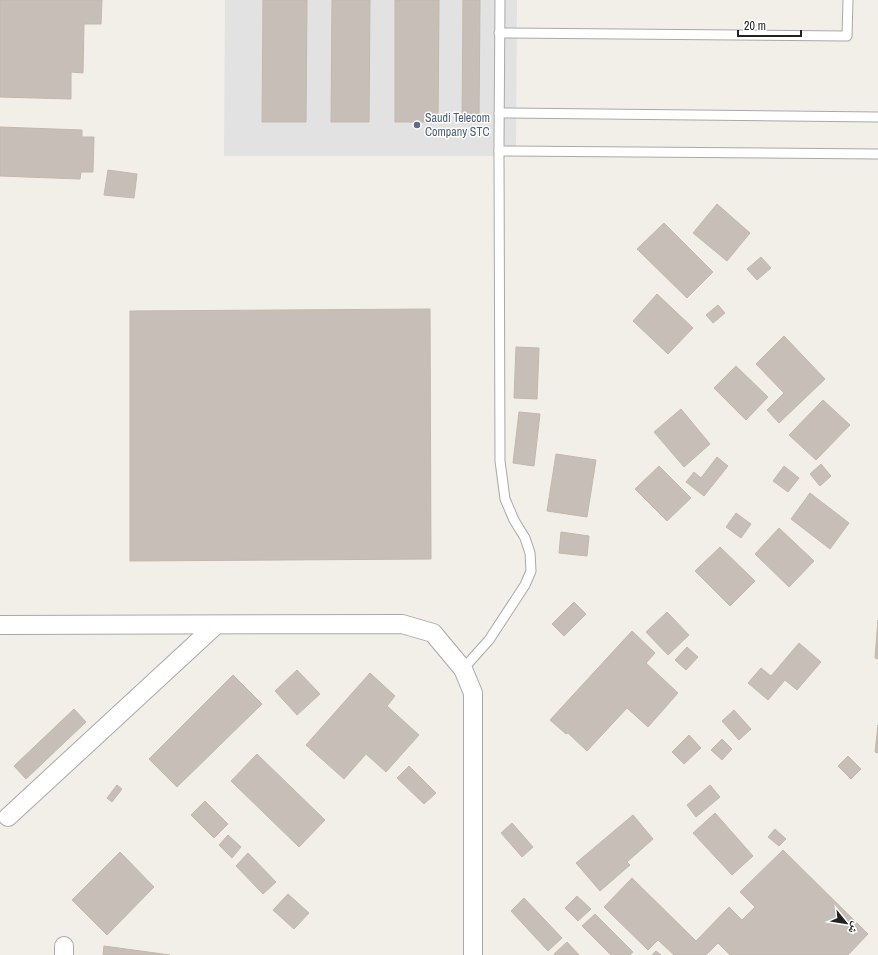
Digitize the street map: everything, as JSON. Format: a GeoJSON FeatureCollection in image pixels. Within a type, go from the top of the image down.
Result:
{"type":"FeatureCollection","features":[{"type":"Feature","properties":{"kind":"street"},"geometry":{"type":"LineString","coordinates":[[8,817],[216,624]]}},
{"type":"Feature","properties":{"kind":"street"},"geometry":{"type":"LineString","coordinates":[[0,625],[402,624],[433,633],[464,669],[473,692],[473,955]]}},
{"type":"Feature","properties":{"kind":"lane"},"geometry":{"type":"LineString","coordinates":[[464,669],[489,640],[525,585],[531,571],[530,553],[525,538],[514,520],[505,499],[500,462],[500,151],[498,143],[500,0]]}},
{"type":"Feature","properties":{"kind":"lane"},"geometry":{"type":"LineString","coordinates":[[500,33],[847,36],[848,0]]}},
{"type":"Feature","properties":{"kind":"lane"},"geometry":{"type":"LineString","coordinates":[[499,113],[878,117]]}},
{"type":"Feature","properties":{"kind":"lane"},"geometry":{"type":"LineString","coordinates":[[500,151],[878,154]]}},
{"type":"Feature","properties":{"kind":"shaded area"},"geometry":{"type":"Polygon","coordinates":[[[225,0],[517,0],[516,156],[224,156],[225,0]]]}},
{"type":"Feature","properties":{"kind":"building"},"geometry":{"type":"Polygon","coordinates":[[[0,0],[102,0],[101,24],[84,24],[83,73],[71,72],[71,99],[0,97],[0,0]]]}},
{"type":"Feature","properties":{"kind":"building"},"geometry":{"type":"Polygon","coordinates":[[[263,0],[307,0],[306,122],[262,122],[263,0]]]}},
{"type":"Feature","properties":{"kind":"building"},"geometry":{"type":"Polygon","coordinates":[[[332,0],[370,0],[369,122],[331,122],[332,0]]]}},
{"type":"Feature","properties":{"kind":"building"},"geometry":{"type":"Polygon","coordinates":[[[395,0],[439,0],[438,122],[395,122],[395,0]]]}},
{"type":"Feature","properties":{"kind":"building"},"geometry":{"type":"Polygon","coordinates":[[[463,0],[480,0],[479,122],[462,123],[463,0]]]}},
{"type":"Feature","properties":{"kind":"building"},"geometry":{"type":"Polygon","coordinates":[[[0,127],[82,130],[82,137],[94,137],[93,172],[81,172],[80,179],[0,176],[0,127]]]}},
{"type":"Feature","properties":{"kind":"building"},"geometry":{"type":"Polygon","coordinates":[[[108,170],[137,174],[134,198],[104,195],[108,170]]]}},
{"type":"Feature","properties":{"kind":"building"},"geometry":{"type":"Polygon","coordinates":[[[717,204],[750,233],[727,261],[693,233],[717,204]]]}},
{"type":"Feature","properties":{"kind":"building"},"geometry":{"type":"Polygon","coordinates":[[[664,223],[713,272],[687,298],[637,249],[664,223]]]}},
{"type":"Feature","properties":{"kind":"building"},"geometry":{"type":"Polygon","coordinates":[[[761,257],[771,268],[757,280],[747,269],[761,257]]]}},
{"type":"Feature","properties":{"kind":"building"},"geometry":{"type":"Polygon","coordinates":[[[657,294],[693,328],[668,354],[633,321],[657,294]]]}},
{"type":"Feature","properties":{"kind":"building"},"geometry":{"type":"Polygon","coordinates":[[[718,305],[725,313],[713,323],[706,315],[718,305]]]}},
{"type":"Feature","properties":{"kind":"building"},"geometry":{"type":"Polygon","coordinates":[[[430,309],[431,559],[130,561],[130,311],[430,309]]]}},
{"type":"Feature","properties":{"kind":"building"},"geometry":{"type":"Polygon","coordinates":[[[784,336],[825,379],[779,423],[767,410],[784,393],[756,364],[784,336]]]}},
{"type":"Feature","properties":{"kind":"building"},"geometry":{"type":"Polygon","coordinates":[[[516,347],[539,348],[537,399],[514,398],[516,347]]]}},
{"type":"Feature","properties":{"kind":"building"},"geometry":{"type":"Polygon","coordinates":[[[736,366],[768,397],[746,420],[714,388],[736,366]]]}},
{"type":"Feature","properties":{"kind":"building"},"geometry":{"type":"Polygon","coordinates":[[[823,400],[850,425],[816,460],[789,435],[823,400]]]}},
{"type":"Feature","properties":{"kind":"building"},"geometry":{"type":"Polygon","coordinates":[[[681,409],[710,444],[684,467],[654,432],[681,409]]]}},
{"type":"Feature","properties":{"kind":"building"},"geometry":{"type":"Polygon","coordinates":[[[519,412],[540,414],[534,466],[513,463],[519,412]]]}},
{"type":"Feature","properties":{"kind":"building"},"geometry":{"type":"Polygon","coordinates":[[[556,454],[596,460],[587,517],[547,511],[556,454]]]}},
{"type":"Feature","properties":{"kind":"building"},"geometry":{"type":"Polygon","coordinates":[[[717,457],[728,466],[704,496],[686,482],[694,472],[701,478],[717,457]]]}},
{"type":"Feature","properties":{"kind":"building"},"geometry":{"type":"Polygon","coordinates":[[[821,464],[831,476],[820,486],[810,474],[821,464]]]}},
{"type":"Feature","properties":{"kind":"building"},"geometry":{"type":"Polygon","coordinates":[[[659,466],[691,498],[667,521],[635,489],[659,466]]]}},
{"type":"Feature","properties":{"kind":"building"},"geometry":{"type":"Polygon","coordinates":[[[784,466],[799,478],[788,492],[773,481],[784,466]]]}},
{"type":"Feature","properties":{"kind":"building"},"geometry":{"type":"Polygon","coordinates":[[[810,493],[849,523],[830,549],[791,519],[810,493]]]}},
{"type":"Feature","properties":{"kind":"building"},"geometry":{"type":"Polygon","coordinates":[[[736,513],[751,524],[741,538],[726,527],[736,513]]]}},
{"type":"Feature","properties":{"kind":"building"},"geometry":{"type":"Polygon","coordinates":[[[779,528],[814,561],[789,587],[755,554],[779,528]]]}},
{"type":"Feature","properties":{"kind":"building"},"geometry":{"type":"Polygon","coordinates":[[[561,532],[589,536],[587,556],[559,553],[561,532]]]}},
{"type":"Feature","properties":{"kind":"building"},"geometry":{"type":"Polygon","coordinates":[[[720,547],[755,581],[730,606],[695,571],[720,547]]]}},
{"type":"Feature","properties":{"kind":"building"},"geometry":{"type":"Polygon","coordinates":[[[574,602],[586,614],[564,636],[552,624],[574,602]]]}},
{"type":"Feature","properties":{"kind":"building"},"geometry":{"type":"Polygon","coordinates":[[[667,612],[689,635],[668,655],[646,632],[667,612]]]}},
{"type":"Feature","properties":{"kind":"building"},"geometry":{"type":"Polygon","coordinates":[[[878,620],[878,659],[875,658],[878,620]]]}},
{"type":"Feature","properties":{"kind":"building"},"geometry":{"type":"Polygon","coordinates":[[[632,631],[655,653],[646,663],[678,693],[648,727],[627,708],[587,751],[568,733],[566,734],[550,720],[632,631]]]}},
{"type":"Feature","properties":{"kind":"building"},"geometry":{"type":"Polygon","coordinates":[[[799,643],[821,662],[797,690],[785,680],[768,700],[748,683],[761,668],[771,676],[799,643]]]}},
{"type":"Feature","properties":{"kind":"building"},"geometry":{"type":"Polygon","coordinates":[[[687,647],[698,657],[686,670],[675,660],[687,647]]]}},
{"type":"Feature","properties":{"kind":"building"},"geometry":{"type":"Polygon","coordinates":[[[297,670],[320,694],[297,715],[275,691],[297,670]]]}},
{"type":"Feature","properties":{"kind":"building"},"geometry":{"type":"Polygon","coordinates":[[[370,673],[395,696],[387,706],[419,735],[386,772],[366,754],[344,779],[306,745],[370,673]]]}},
{"type":"Feature","properties":{"kind":"building"},"geometry":{"type":"Polygon","coordinates":[[[233,675],[262,704],[177,787],[149,759],[233,675]]]}},
{"type":"Feature","properties":{"kind":"building"},"geometry":{"type":"Polygon","coordinates":[[[74,709],[86,722],[26,779],[14,766],[74,709]]]}},
{"type":"Feature","properties":{"kind":"building"},"geometry":{"type":"Polygon","coordinates":[[[734,710],[751,729],[739,740],[722,721],[734,710]]]}},
{"type":"Feature","properties":{"kind":"building"},"geometry":{"type":"Polygon","coordinates":[[[878,725],[878,753],[875,752],[878,725]]]}},
{"type":"Feature","properties":{"kind":"building"},"geometry":{"type":"Polygon","coordinates":[[[689,735],[701,748],[684,764],[672,752],[689,735]]]}},
{"type":"Feature","properties":{"kind":"building"},"geometry":{"type":"Polygon","coordinates":[[[722,739],[732,749],[722,760],[711,750],[722,739]]]}},
{"type":"Feature","properties":{"kind":"building"},"geometry":{"type":"Polygon","coordinates":[[[257,754],[325,820],[299,847],[231,781],[257,754]]]}},
{"type":"Feature","properties":{"kind":"building"},"geometry":{"type":"Polygon","coordinates":[[[848,756],[861,769],[851,779],[838,766],[848,756]]]}},
{"type":"Feature","properties":{"kind":"building"},"geometry":{"type":"Polygon","coordinates":[[[409,766],[436,793],[424,804],[397,778],[409,766]]]}},
{"type":"Feature","properties":{"kind":"building"},"geometry":{"type":"Polygon","coordinates":[[[117,785],[122,789],[112,802],[107,798],[117,785]]]}},
{"type":"Feature","properties":{"kind":"building"},"geometry":{"type":"Polygon","coordinates":[[[710,785],[720,797],[696,817],[687,805],[710,785]]]}},
{"type":"Feature","properties":{"kind":"building"},"geometry":{"type":"Polygon","coordinates":[[[205,801],[228,824],[214,838],[191,815],[205,801]]]}},
{"type":"Feature","properties":{"kind":"building"},"geometry":{"type":"Polygon","coordinates":[[[715,813],[753,856],[732,875],[693,833],[715,813]]]}},
{"type":"Feature","properties":{"kind":"building"},"geometry":{"type":"Polygon","coordinates":[[[633,815],[653,839],[627,862],[630,865],[600,891],[576,863],[633,815]]]}},
{"type":"Feature","properties":{"kind":"building"},"geometry":{"type":"Polygon","coordinates":[[[512,823],[533,847],[522,857],[501,833],[512,823]]]}},
{"type":"Feature","properties":{"kind":"building"},"geometry":{"type":"Polygon","coordinates":[[[775,829],[786,839],[779,846],[768,837],[775,829]]]}},
{"type":"Feature","properties":{"kind":"building"},"geometry":{"type":"Polygon","coordinates":[[[228,835],[241,847],[232,858],[219,845],[228,835]]]}},
{"type":"Feature","properties":{"kind":"building"},"geometry":{"type":"Polygon","coordinates":[[[783,850],[868,934],[848,955],[730,955],[718,943],[706,955],[674,955],[658,940],[648,950],[604,907],[632,878],[696,941],[729,907],[742,920],[755,907],[740,892],[783,850]]]}},
{"type":"Feature","properties":{"kind":"building"},"geometry":{"type":"Polygon","coordinates":[[[120,852],[154,887],[107,935],[72,900],[120,852]]]}},
{"type":"Feature","properties":{"kind":"building"},"geometry":{"type":"Polygon","coordinates":[[[248,853],[276,882],[263,894],[236,866],[248,853]]]}},
{"type":"Feature","properties":{"kind":"building"},"geometry":{"type":"Polygon","coordinates":[[[288,894],[309,913],[294,929],[273,910],[288,894]]]}},
{"type":"Feature","properties":{"kind":"building"},"geometry":{"type":"Polygon","coordinates":[[[577,896],[591,909],[578,921],[565,908],[577,896]]]}},
{"type":"Feature","properties":{"kind":"building"},"geometry":{"type":"Polygon","coordinates":[[[524,898],[562,938],[548,951],[511,911],[524,898]]]}},
{"type":"Feature","properties":{"kind":"building"},"geometry":{"type":"Polygon","coordinates":[[[595,914],[633,952],[630,955],[611,955],[582,926],[595,914]]]}},
{"type":"Feature","properties":{"kind":"building"},"geometry":{"type":"Polygon","coordinates":[[[567,942],[579,955],[554,954],[567,942]]]}},
{"type":"Feature","properties":{"kind":"building"},"geometry":{"type":"Polygon","coordinates":[[[104,946],[170,955],[103,955],[104,946]]]}},
{"type":"Feature","properties":{"kind":"building"},"geometry":{"type":"Polygon","coordinates":[[[656,951],[661,955],[652,955],[656,951]]]}},
{"type":"Feature","properties":{"kind":"place","name":"Saudi Telecom Company STC"},"geometry":{"type":"Point","coordinates":[417,125]}}]}
